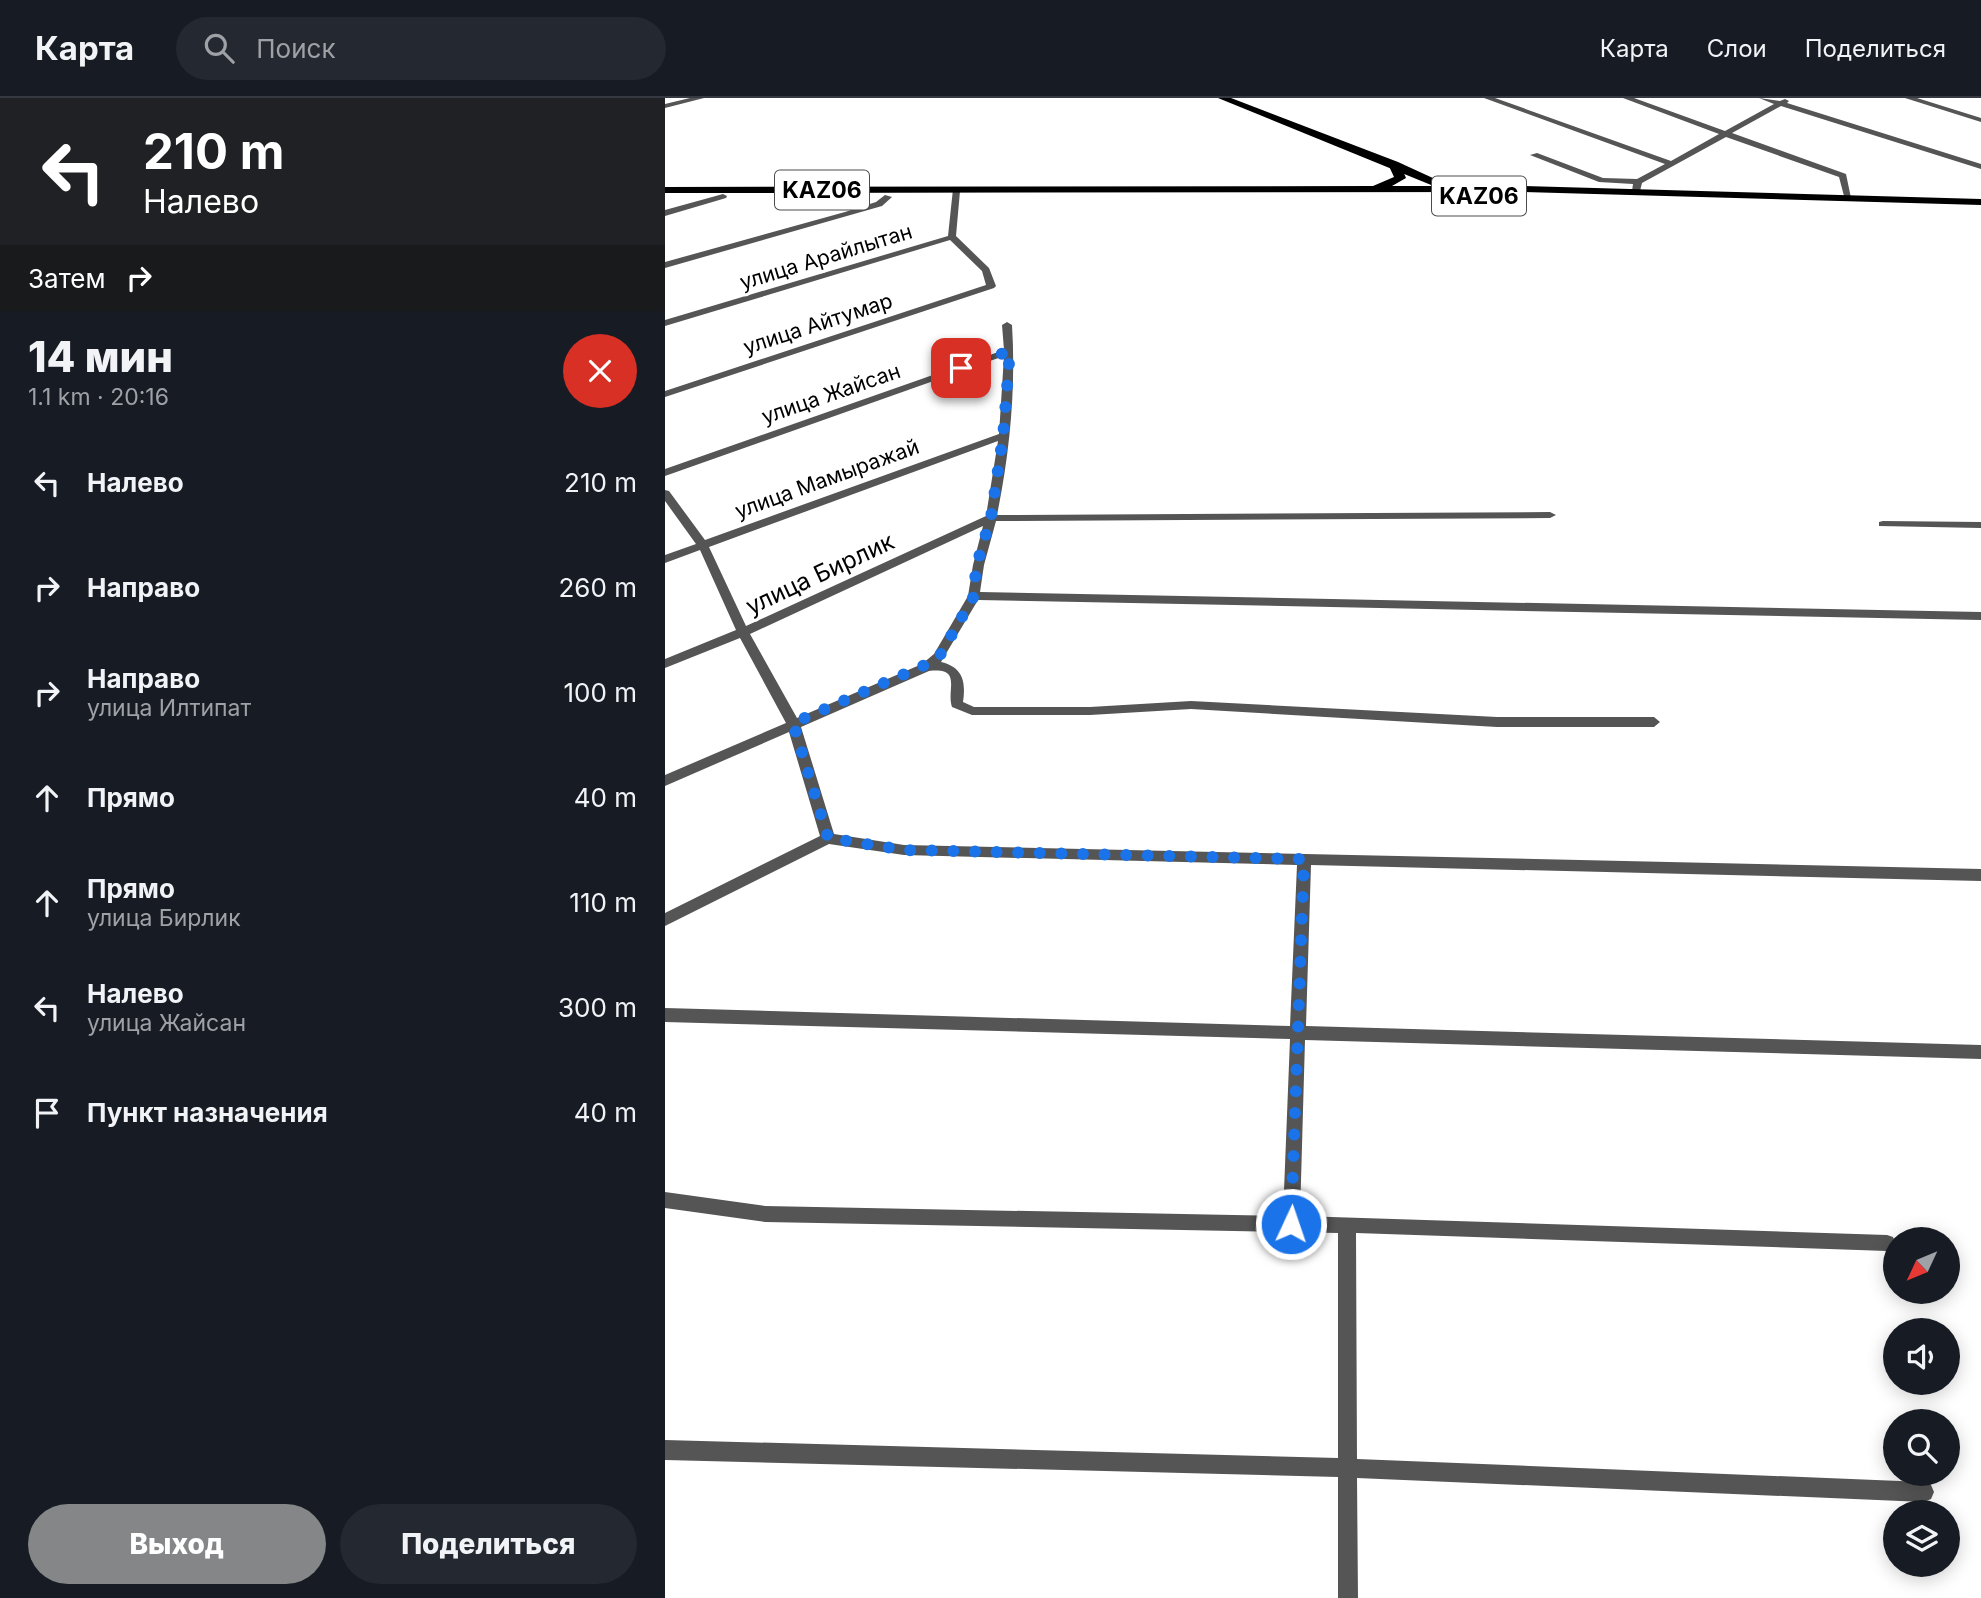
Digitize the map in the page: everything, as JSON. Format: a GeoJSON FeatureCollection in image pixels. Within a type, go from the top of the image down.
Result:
{"type":"FeatureCollection","features":[{"type":"Feature","properties":{"kind":"highway"},"geometry":{"type":"LineString","coordinates":[[1370,190],[1389,185],[1400,178],[1394,164]]}},
{"type":"Feature","properties":{"kind":"highway"},"geometry":{"type":"LineString","coordinates":[[1438,177],[1522,189]]}},
{"type":"Feature","properties":{"kind":"highway","name":"KАZ06"},"geometry":{"type":"LineString","coordinates":[[665,190],[956,194],[1466,193],[1637,187],[1981,202]]}},
{"type":"Feature","properties":{"kind":"highway","name":"KАZ06"},"geometry":{"type":"LineString","coordinates":[[665,196],[888,197],[1370,190],[1981,208]]}},
{"type":"Feature","properties":{"kind":"main road"},"geometry":{"type":"LineString","coordinates":[[1223,98],[1466,193]]}},
{"type":"Feature","properties":{"kind":"main road"},"geometry":{"type":"LineString","coordinates":[[1235,98],[1438,177],[1466,193]]}},
{"type":"Feature","properties":{"kind":"street"},"geometry":{"type":"LineString","coordinates":[[665,106],[700,98]]}},
{"type":"Feature","properties":{"kind":"street"},"geometry":{"type":"LineString","coordinates":[[1488,98],[1670,163]]}},
{"type":"Feature","properties":{"kind":"street"},"geometry":{"type":"LineString","coordinates":[[1627,98],[1843,176],[1848,197]]}},
{"type":"Feature","properties":{"kind":"street"},"geometry":{"type":"LineString","coordinates":[[1763,98],[1981,167]]}},
{"type":"Feature","properties":{"kind":"street"},"geometry":{"type":"LineString","coordinates":[[1534,155],[1602,180],[1637,187],[1670,163],[1791,98]]}},
{"type":"Feature","properties":{"kind":"street"},"geometry":{"type":"LineString","coordinates":[[1909,98],[1981,120]]}},
{"type":"Feature","properties":{"kind":"street"},"geometry":{"type":"LineString","coordinates":[[952,237],[956,194]]}},
{"type":"Feature","properties":{"kind":"street"},"geometry":{"type":"LineString","coordinates":[[665,213],[723,197]]}},
{"type":"Feature","properties":{"kind":"street"},"geometry":{"type":"LineString","coordinates":[[665,265],[848,214],[879,204],[888,197]]}},
{"type":"Feature","properties":{"kind":"street","name":"улица Айтумар"},"geometry":{"type":"LineString","coordinates":[[665,394],[983,291],[991,286],[986,270],[952,237]]}},
{"type":"Feature","properties":{"kind":"street","name":"улица Арайлытан"},"geometry":{"type":"LineString","coordinates":[[665,323],[952,237]]}},
{"type":"Feature","properties":{"kind":"street"},"geometry":{"type":"LineString","coordinates":[[926,667],[939,657],[974,596],[976,567],[991,517],[1003,436],[1010,351],[1007,326]]}},
{"type":"Feature","properties":{"kind":"street","name":"улица Жайсан"},"geometry":{"type":"LineString","coordinates":[[665,472],[1010,351]]}},
{"type":"Feature","properties":{"kind":"street","name":"улица Мамыражай"},"geometry":{"type":"LineString","coordinates":[[665,559],[1003,436]]}},
{"type":"Feature","properties":{"kind":"street"},"geometry":{"type":"LineString","coordinates":[[665,493],[703,545],[743,632],[793,723],[828,838]]}},
{"type":"Feature","properties":{"kind":"street"},"geometry":{"type":"LineString","coordinates":[[991,517],[1550,515]]}},
{"type":"Feature","properties":{"kind":"street","name":"улица Бирлик"},"geometry":{"type":"LineString","coordinates":[[665,664],[743,632],[991,517]]}},
{"type":"Feature","properties":{"kind":"street"},"geometry":{"type":"LineString","coordinates":[[1882,524],[1981,525]]}},
{"type":"Feature","properties":{"kind":"street"},"geometry":{"type":"LineString","coordinates":[[974,596],[1981,616]]}},
{"type":"Feature","properties":{"kind":"street"},"geometry":{"type":"LineString","coordinates":[[665,781],[865,692],[939,664],[948,666],[957,677],[957,704],[972,711],[1090,711],[1191,705],[1497,722],[1654,722]]}},
{"type":"Feature","properties":{"kind":"street"},"geometry":{"type":"LineString","coordinates":[[665,920],[828,838],[904,850],[1981,875]]}},
{"type":"Feature","properties":{"kind":"street"},"geometry":{"type":"LineString","coordinates":[[1291,1224],[1300,1034],[1304,859]]}},
{"type":"Feature","properties":{"kind":"street"},"geometry":{"type":"LineString","coordinates":[[665,1016],[1981,1052]]}},
{"type":"Feature","properties":{"kind":"street"},"geometry":{"type":"LineString","coordinates":[[665,1200],[764,1214],[1347,1225],[1883,1243]]}},
{"type":"Feature","properties":{"kind":"street"},"geometry":{"type":"LineString","coordinates":[[1347,1225],[1348,1598]]}},
{"type":"Feature","properties":{"kind":"street"},"geometry":{"type":"LineString","coordinates":[[665,1450],[1349,1468],[1924,1492]]}},
{"type":"Feature","properties":{"kind":"route"},"geometry":{"type":"LineString","coordinates":[[961,368],[1010,351],[1003,436],[991,517],[976,567],[974,596],[964,608],[939,657],[926,667],[793,723],[828,838],[904,850],[1304,859],[1300,1034],[1291,1224]]}}]}
